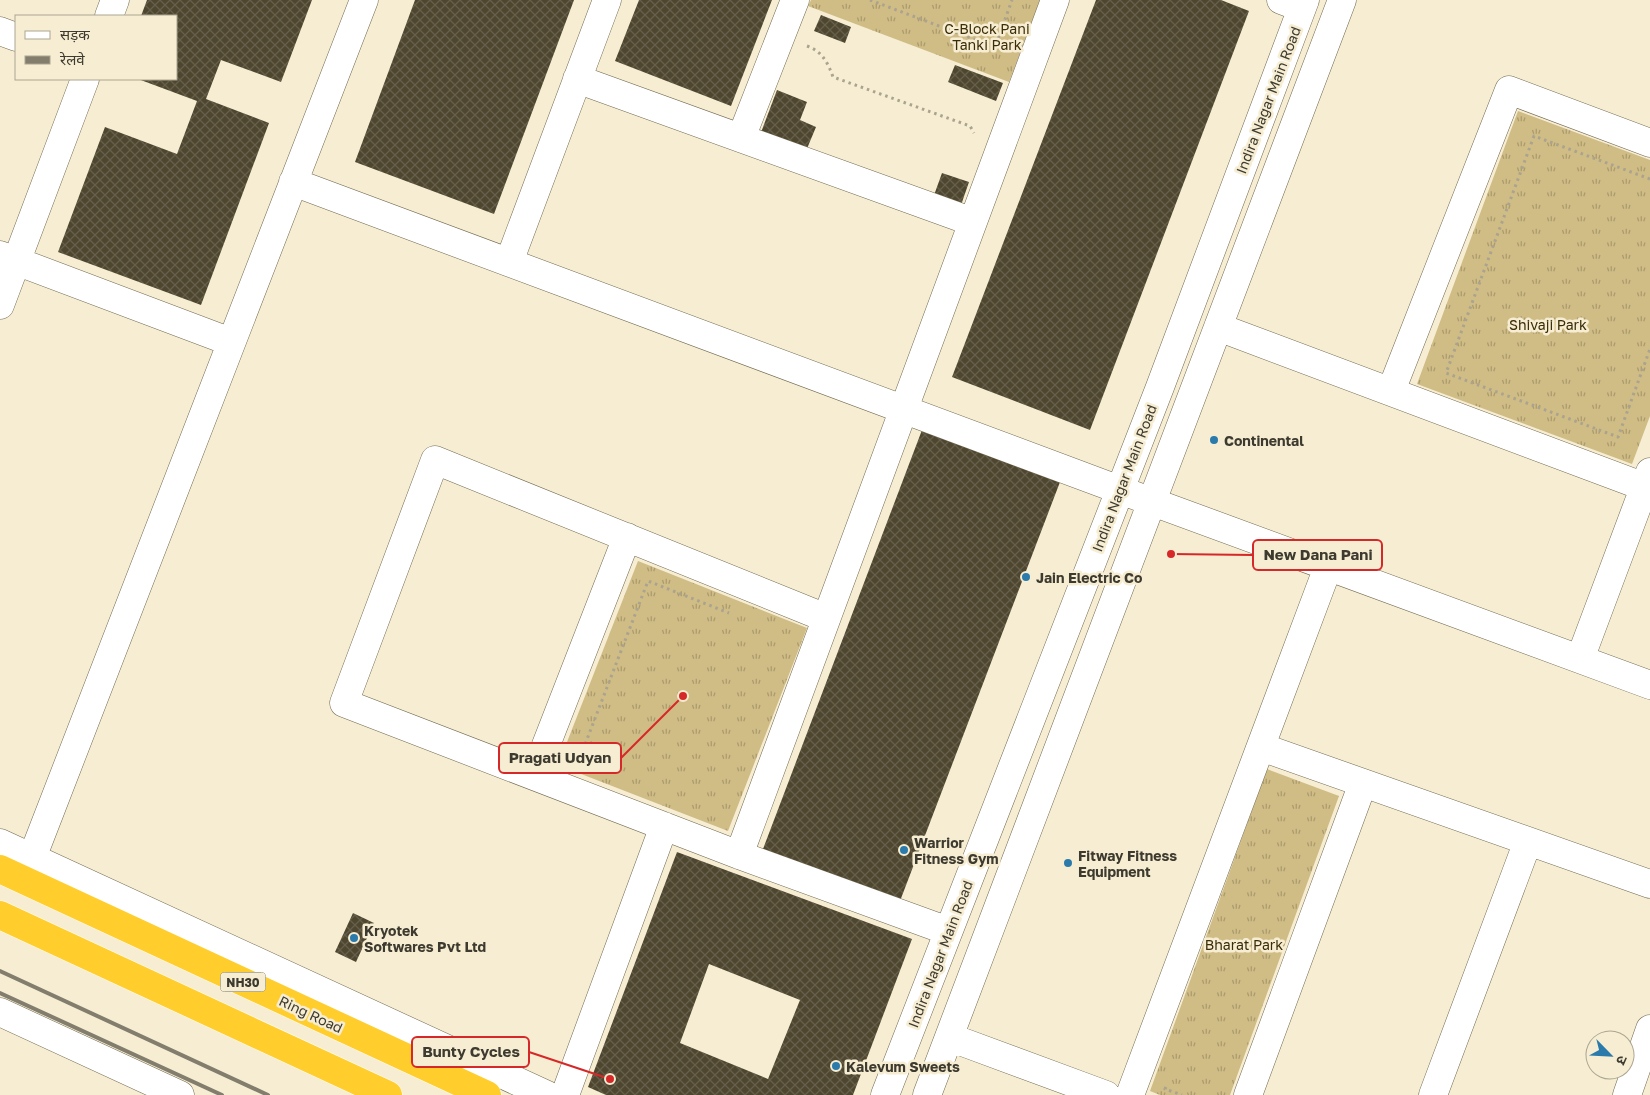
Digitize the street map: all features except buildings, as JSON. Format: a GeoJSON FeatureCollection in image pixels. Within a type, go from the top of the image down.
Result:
{"type":"FeatureCollection","features":[{"type":"Feature","properties":{"kind":"highway","name":"Ring Road"},"geometry":{"type":"LineString","coordinates":[[0,869],[486,1095]]}},
{"type":"Feature","properties":{"kind":"highway"},"geometry":{"type":"LineString","coordinates":[[0,915],[388,1095]]}},
{"type":"Feature","properties":{"kind":"street"},"geometry":{"type":"LineString","coordinates":[[109,15],[115,0]]}},
{"type":"Feature","properties":{"kind":"street"},"geometry":{"type":"LineString","coordinates":[[32,858],[364,0]]}},
{"type":"Feature","properties":{"kind":"street"},"geometry":{"type":"LineString","coordinates":[[509,262],[607,0]]}},
{"type":"Feature","properties":{"kind":"street"},"geometry":{"type":"LineString","coordinates":[[741,138],[795,0]]}},
{"type":"Feature","properties":{"kind":"street"},"geometry":{"type":"LineString","coordinates":[[739,855],[1055,0]]}},
{"type":"Feature","properties":{"kind":"street"},"geometry":{"type":"LineString","coordinates":[[926,1095],[1342,0]]}},
{"type":"Feature","properties":{"kind":"street","name":"Indira Nagar Main Road"},"geometry":{"type":"LineString","coordinates":[[885,1095],[1120,490],[1296,3]]}},
{"type":"Feature","properties":{"kind":"street"},"geometry":{"type":"LineString","coordinates":[[0,31],[15,37]]}},
{"type":"Feature","properties":{"kind":"street"},"geometry":{"type":"LineString","coordinates":[[577,78],[973,222]]}},
{"type":"Feature","properties":{"kind":"street"},"geometry":{"type":"LineString","coordinates":[[0,306],[8,258],[85,80]]}},
{"type":"Feature","properties":{"kind":"street"},"geometry":{"type":"LineString","coordinates":[[1391,391],[1509,90],[1650,144]]}},
{"type":"Feature","properties":{"kind":"street"},"geometry":{"type":"LineString","coordinates":[[294,182],[1152,502],[1650,684]]}},
{"type":"Feature","properties":{"kind":"street"},"geometry":{"type":"LineString","coordinates":[[8,258],[231,342]]}},
{"type":"Feature","properties":{"kind":"street"},"geometry":{"type":"LineString","coordinates":[[1218,327],[1391,391],[1648,482],[1580,659]]}},
{"type":"Feature","properties":{"kind":"street"},"geometry":{"type":"LineString","coordinates":[[826,618],[435,460],[344,703],[739,855],[948,931]]}},
{"type":"Feature","properties":{"kind":"street"},"geometry":{"type":"LineString","coordinates":[[534,776],[627,538]]}},
{"type":"Feature","properties":{"kind":"street"},"geometry":{"type":"LineString","coordinates":[[1130,1095],[1328,567]]}},
{"type":"Feature","properties":{"kind":"street"},"geometry":{"type":"LineString","coordinates":[[1261,747],[1650,884]]}},
{"type":"Feature","properties":{"kind":"street"},"geometry":{"type":"LineString","coordinates":[[1248,1095],[1363,783]]}},
{"type":"Feature","properties":{"kind":"street"},"geometry":{"type":"LineString","coordinates":[[565,1095],[664,826]]}},
{"type":"Feature","properties":{"kind":"street"},"geometry":{"type":"LineString","coordinates":[[1433,1095],[1528,841]]}},
{"type":"Feature","properties":{"kind":"street"},"geometry":{"type":"LineString","coordinates":[[0,844],[547,1095]]}},
{"type":"Feature","properties":{"kind":"street"},"geometry":{"type":"LineString","coordinates":[[0,1012],[180,1095]]}},
{"type":"Feature","properties":{"kind":"street"},"geometry":{"type":"LineString","coordinates":[[1637,1081],[1650,1029]]}},
{"type":"Feature","properties":{"kind":"street"},"geometry":{"type":"LineString","coordinates":[[949,1037],[1106,1095]]}},
{"type":"Feature","properties":{"kind":"path"},"geometry":{"type":"LineString","coordinates":[[870,0],[995,47],[1012,0]]}},
{"type":"Feature","properties":{"kind":"path"},"geometry":{"type":"LineString","coordinates":[[780,37],[816,49],[828,64],[833,78],[970,126],[978,139],[1001,147]]}},
{"type":"Feature","properties":{"kind":"path"},"geometry":{"type":"LineString","coordinates":[[1650,179],[1534,136],[1446,373],[1618,437],[1650,350]]}},
{"type":"Feature","properties":{"kind":"path"},"geometry":{"type":"LineString","coordinates":[[588,763],[579,760],[648,582],[737,616]]}},
{"type":"Feature","properties":{"kind":"path"},"geometry":{"type":"LineString","coordinates":[[1169,1080],[1165,1089],[1182,1095]]}},
{"type":"Feature","properties":{"kind":"green space","name":"C-Block Pani Tanki Park"},"geometry":{"type":"Polygon","coordinates":[[[811,0],[1040,0],[1009,82],[808,6],[811,0]]]}},
{"type":"Feature","properties":{"kind":"green space","name":"Shivaji Park"},"geometry":{"type":"Polygon","coordinates":[[[1518,111],[1650,160],[1650,416],[1632,464],[1417,384],[1518,111]]]}},
{"type":"Feature","properties":{"kind":"green space"},"geometry":{"type":"Polygon","coordinates":[[[638,561],[807,628],[728,831],[558,765],[638,561]]]}},
{"type":"Feature","properties":{"kind":"green space","name":"Bharat Park"},"geometry":{"type":"Polygon","coordinates":[[[1267,769],[1339,796],[1230,1095],[1160,1095],[1150,1091],[1267,769]]]}},
{"type":"Feature","properties":{"kind":"railway"},"geometry":{"type":"LineString","coordinates":[[0,971],[268,1095]]}},
{"type":"Feature","properties":{"kind":"railway"},"geometry":{"type":"LineString","coordinates":[[0,993],[222,1095]]}},
{"type":"Feature","properties":{"kind":"place","name":"Continental"},"geometry":{"type":"Point","coordinates":[1214,440]}},
{"type":"Feature","properties":{"kind":"place","name":"New Dana Pani"},"geometry":{"type":"Point","coordinates":[1171,554]}},
{"type":"Feature","properties":{"kind":"place","name":"Jain Electric Co"},"geometry":{"type":"Point","coordinates":[1026,577]}},
{"type":"Feature","properties":{"kind":"place","name":"Pragati Udyan"},"geometry":{"type":"Point","coordinates":[683,696]}},
{"type":"Feature","properties":{"kind":"place","name":"Warrior Fitness Gym"},"geometry":{"type":"Point","coordinates":[904,850]}},
{"type":"Feature","properties":{"kind":"place","name":"Fitway Fitness Equipment"},"geometry":{"type":"Point","coordinates":[1068,863]}},
{"type":"Feature","properties":{"kind":"place","name":"Kryotek Softwares Pvt Ltd"},"geometry":{"type":"Point","coordinates":[354,938]}},
{"type":"Feature","properties":{"kind":"place","name":"Kalevum Sweets"},"geometry":{"type":"Point","coordinates":[836,1066]}},
{"type":"Feature","properties":{"kind":"place","name":"Bunty Cycles"},"geometry":{"type":"Point","coordinates":[610,1079]}}]}
